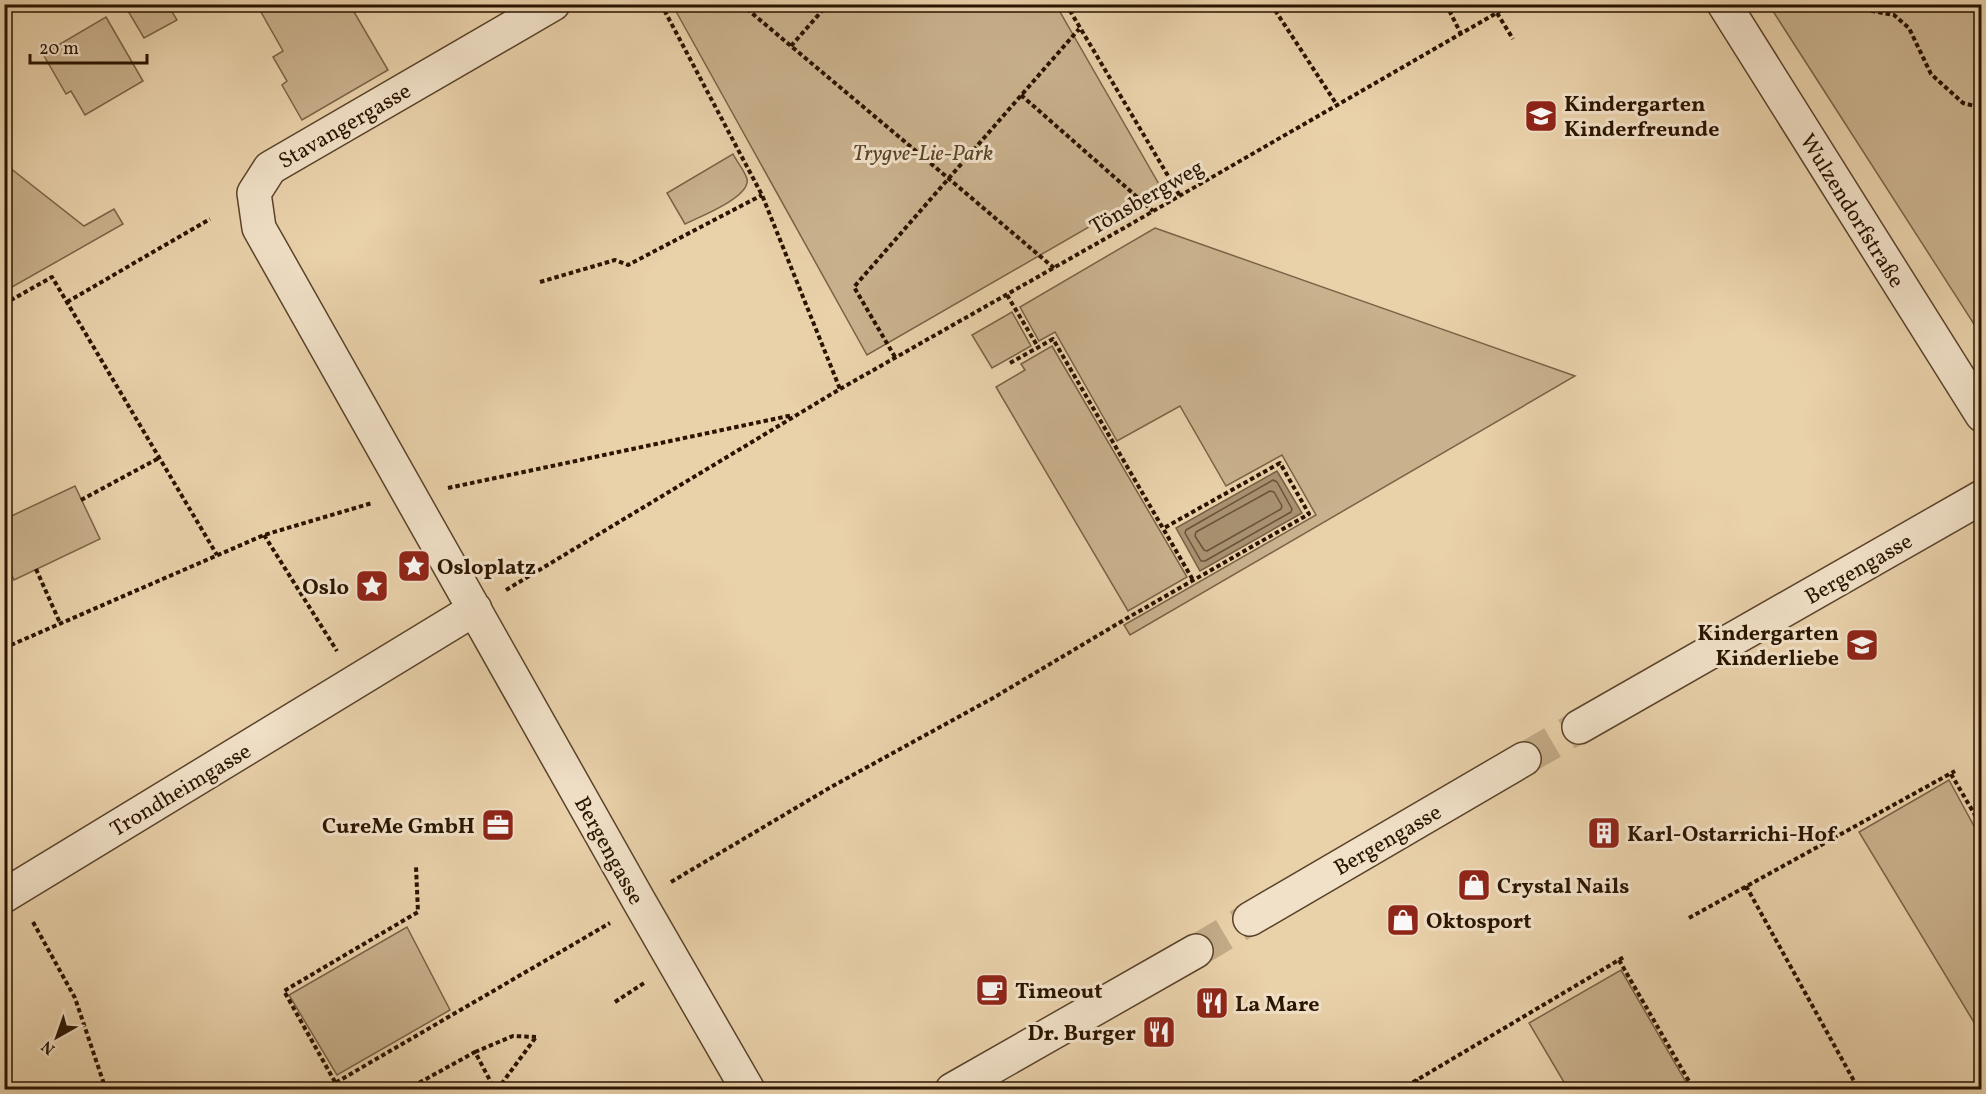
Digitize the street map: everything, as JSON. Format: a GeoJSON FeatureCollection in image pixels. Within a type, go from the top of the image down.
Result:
{"type":"FeatureCollection","features":[{"type":"Feature","properties":{"kind":"street","name":"Stavangergasse"},"geometry":{"type":"LineString","coordinates":[[396,498],[259,228],[254,193],[270,168],[553,4]]}},
{"type":"Feature","properties":{"kind":"street","name":"Wulzendorfstraße"},"geometry":{"type":"LineString","coordinates":[[1724,4],[1982,415]]}},
{"type":"Feature","properties":{"kind":"street","name":"Bergengasse"},"geometry":{"type":"LineString","coordinates":[[1579,727],[1982,497]]}},
{"type":"Feature","properties":{"kind":"street"},"geometry":{"type":"LineString","coordinates":[[349,671],[475,609],[396,498]]}},
{"type":"Feature","properties":{"kind":"street","name":"Bergengasse"},"geometry":{"type":"LineString","coordinates":[[475,609],[639,901],[748,1089]]}},
{"type":"Feature","properties":{"kind":"street","name":"Trondheimgasse"},"geometry":{"type":"LineString","coordinates":[[9,894],[349,671]]}},
{"type":"Feature","properties":{"kind":"street","name":"Bergengasse"},"geometry":{"type":"LineString","coordinates":[[1250,919],[1524,759]]}},
{"type":"Feature","properties":{"kind":"street"},"geometry":{"type":"LineString","coordinates":[[952,1089],[1196,951]]}},
{"type":"Feature","properties":{"kind":"path"},"geometry":{"type":"LineString","coordinates":[[661,4],[762,195],[840,389]]}},
{"type":"Feature","properties":{"kind":"path"},"geometry":{"type":"LineString","coordinates":[[741,4],[1054,268]]}},
{"type":"Feature","properties":{"kind":"path"},"geometry":{"type":"LineString","coordinates":[[791,46],[828,4]]}},
{"type":"Feature","properties":{"kind":"path"},"geometry":{"type":"LineString","coordinates":[[1066,4],[1180,196]]}},
{"type":"Feature","properties":{"kind":"path"},"geometry":{"type":"LineString","coordinates":[[1270,4],[1337,105]]}},
{"type":"Feature","properties":{"kind":"path"},"geometry":{"type":"LineString","coordinates":[[1446,4],[1461,34]]}},
{"type":"Feature","properties":{"kind":"path","name":"Tönsbergweg"},"geometry":{"type":"LineString","coordinates":[[796,414],[1512,4]]}},
{"type":"Feature","properties":{"kind":"path"},"geometry":{"type":"LineString","coordinates":[[1833,4],[1893,15],[1909,28],[1931,74],[1963,103],[1982,108]]}},
{"type":"Feature","properties":{"kind":"path"},"geometry":{"type":"LineString","coordinates":[[1497,13],[1513,39]]}},
{"type":"Feature","properties":{"kind":"path"},"geometry":{"type":"LineString","coordinates":[[895,357],[854,287],[1079,29]]}},
{"type":"Feature","properties":{"kind":"path"},"geometry":{"type":"LineString","coordinates":[[1021,95],[1154,211]]}},
{"type":"Feature","properties":{"kind":"path"},"geometry":{"type":"LineString","coordinates":[[1982,162],[1978,198],[1982,206]]}},
{"type":"Feature","properties":{"kind":"path"},"geometry":{"type":"LineString","coordinates":[[540,282],[615,260],[628,265],[762,195]]}},
{"type":"Feature","properties":{"kind":"path"},"geometry":{"type":"LineString","coordinates":[[67,302],[210,219]]}},
{"type":"Feature","properties":{"kind":"path"},"geometry":{"type":"LineString","coordinates":[[4,303],[52,277],[217,555]]}},
{"type":"Feature","properties":{"kind":"path"},"geometry":{"type":"LineString","coordinates":[[1007,295],[1038,347]]}},
{"type":"Feature","properties":{"kind":"path"},"geometry":{"type":"LineString","coordinates":[[1010,363],[1053,339],[1193,580]]}},
{"type":"Feature","properties":{"kind":"path"},"geometry":{"type":"LineString","coordinates":[[442,489],[796,414]]}},
{"type":"Feature","properties":{"kind":"path"},"geometry":{"type":"LineString","coordinates":[[475,609],[796,414]]}},
{"type":"Feature","properties":{"kind":"path"},"geometry":{"type":"LineString","coordinates":[[81,500],[159,458]]}},
{"type":"Feature","properties":{"kind":"path"},"geometry":{"type":"LineString","coordinates":[[323,1089],[599,929],[639,901],[831,787],[993,698],[1309,514],[1280,462],[1164,528]]}},
{"type":"Feature","properties":{"kind":"path"},"geometry":{"type":"LineString","coordinates":[[4,648],[264,535],[396,498]]}},
{"type":"Feature","properties":{"kind":"path"},"geometry":{"type":"LineString","coordinates":[[264,535],[349,671]]}},
{"type":"Feature","properties":{"kind":"path"},"geometry":{"type":"LineString","coordinates":[[36,569],[60,623]]}},
{"type":"Feature","properties":{"kind":"path"},"geometry":{"type":"LineString","coordinates":[[1689,918],[1953,772],[1982,827]]}},
{"type":"Feature","properties":{"kind":"path"},"geometry":{"type":"LineString","coordinates":[[335,1082],[284,991],[418,912],[416,867]]}},
{"type":"Feature","properties":{"kind":"path"},"geometry":{"type":"LineString","coordinates":[[1746,886],[1858,1089]]}},
{"type":"Feature","properties":{"kind":"path"},"geometry":{"type":"LineString","coordinates":[[9,894],[75,998],[106,1089]]}},
{"type":"Feature","properties":{"kind":"path"},"geometry":{"type":"LineString","coordinates":[[1400,1089],[1621,959],[1694,1089]]}},
{"type":"Feature","properties":{"kind":"path"},"geometry":{"type":"LineString","coordinates":[[615,1002],[645,983]]}},
{"type":"Feature","properties":{"kind":"path"},"geometry":{"type":"LineString","coordinates":[[406,1089],[475,1052],[513,1036],[536,1037],[496,1089],[475,1052]]}},
{"type":"Feature","properties":{"kind":"path"},"geometry":{"type":"LineString","coordinates":[[1416,1080],[1421,1089]]}},
{"type":"Feature","properties":{"kind":"green space","name":"Trygve-Lie-Park"},"geometry":{"type":"Polygon","coordinates":[[[675,4],[1056,5],[1160,186],[867,355],[673,6],[675,4]]]}},
{"type":"Feature","properties":{"kind":"green space"},"geometry":{"type":"Polygon","coordinates":[[[168,5],[177,20],[144,38],[125,6],[168,5]]]}},
{"type":"Feature","properties":{"kind":"green space"},"geometry":{"type":"Polygon","coordinates":[[[257,5],[350,5],[388,70],[302,120],[282,85],[287,81],[273,57],[283,51],[257,5]]]}},
{"type":"Feature","properties":{"kind":"green space"},"geometry":{"type":"Polygon","coordinates":[[[1769,5],[1981,5],[1981,335],[1769,5]]]}},
{"type":"Feature","properties":{"kind":"green space"},"geometry":{"type":"Polygon","coordinates":[[[106,17],[143,81],[85,115],[71,91],[66,94],[43,54],[106,17]]]}},
{"type":"Feature","properties":{"kind":"green space"},"geometry":{"type":"Polygon","coordinates":[[[733,154],[746,176],[746,186],[741,193],[723,206],[685,224],[667,193],[733,154]]]}},
{"type":"Feature","properties":{"kind":"green space"},"geometry":{"type":"Polygon","coordinates":[[[5,164],[84,226],[114,209],[123,224],[5,291],[5,164]]]}},
{"type":"Feature","properties":{"kind":"green space"},"geometry":{"type":"Polygon","coordinates":[[[1155,228],[1575,376],[1130,635],[1124,625],[1316,515],[1282,455],[1226,486],[1180,406],[1117,441],[1055,332],[1039,341],[1020,307],[1155,228]]]}},
{"type":"Feature","properties":{"kind":"green space"},"geometry":{"type":"Polygon","coordinates":[[[1012,312],[1031,346],[992,368],[972,335],[1012,312]]]}},
{"type":"Feature","properties":{"kind":"green space"},"geometry":{"type":"Polygon","coordinates":[[[1052,346],[1187,577],[1128,611],[996,387],[1025,370],[1021,364],[1052,346]]]}},
{"type":"Feature","properties":{"kind":"green space"},"geometry":{"type":"Polygon","coordinates":[[[75,486],[100,539],[14,580],[5,561],[5,519],[75,486]]]}},
{"type":"Feature","properties":{"kind":"green space"},"geometry":{"type":"Polygon","coordinates":[[[1949,780],[1981,839],[1981,1034],[1859,832],[1949,780]]]}},
{"type":"Feature","properties":{"kind":"green space"},"geometry":{"type":"Polygon","coordinates":[[[407,927],[450,1010],[337,1075],[289,995],[407,927]]]}},
{"type":"Feature","properties":{"kind":"green space"},"geometry":{"type":"Polygon","coordinates":[[[1621,970],[1690,1089],[1568,1089],[1529,1023],[1621,970]]]}},
{"type":"Feature","properties":{"kind":"water"},"geometry":{"type":"Polygon","coordinates":[[[1277,471],[1302,513],[1200,571],[1176,528],[1277,471]]]}},
{"type":"Feature","properties":{"kind":"tunnel"},"geometry":{"type":"LineString","coordinates":[[1524,759],[1579,727]]}},
{"type":"Feature","properties":{"kind":"tunnel"},"geometry":{"type":"LineString","coordinates":[[1196,951],[1250,919]]}},
{"type":"Feature","properties":{"kind":"place","name":"Kindergarten Kinderfreunde"},"geometry":{"type":"Point","coordinates":[1541,116]}},
{"type":"Feature","properties":{"kind":"place","name":"Osloplatz"},"geometry":{"type":"Point","coordinates":[414,566]}},
{"type":"Feature","properties":{"kind":"place","name":"Oslo"},"geometry":{"type":"Point","coordinates":[372,586]}},
{"type":"Feature","properties":{"kind":"place","name":"Kindergarten Kinderliebe"},"geometry":{"type":"Point","coordinates":[1862,645]}},
{"type":"Feature","properties":{"kind":"place","name":"CureMe GmbH"},"geometry":{"type":"Point","coordinates":[498,825]}},
{"type":"Feature","properties":{"kind":"place","name":"Karl-Ostarrichi-Hof"},"geometry":{"type":"Point","coordinates":[1604,833]}},
{"type":"Feature","properties":{"kind":"place","name":"Crystal Nails"},"geometry":{"type":"Point","coordinates":[1474,885]}},
{"type":"Feature","properties":{"kind":"place","name":"Oktosport"},"geometry":{"type":"Point","coordinates":[1403,920]}},
{"type":"Feature","properties":{"kind":"place","name":"Timeout"},"geometry":{"type":"Point","coordinates":[992,990]}},
{"type":"Feature","properties":{"kind":"place","name":"La Mare"},"geometry":{"type":"Point","coordinates":[1212,1003]}},
{"type":"Feature","properties":{"kind":"place","name":"Dr. Burger"},"geometry":{"type":"Point","coordinates":[1159,1032]}}]}
